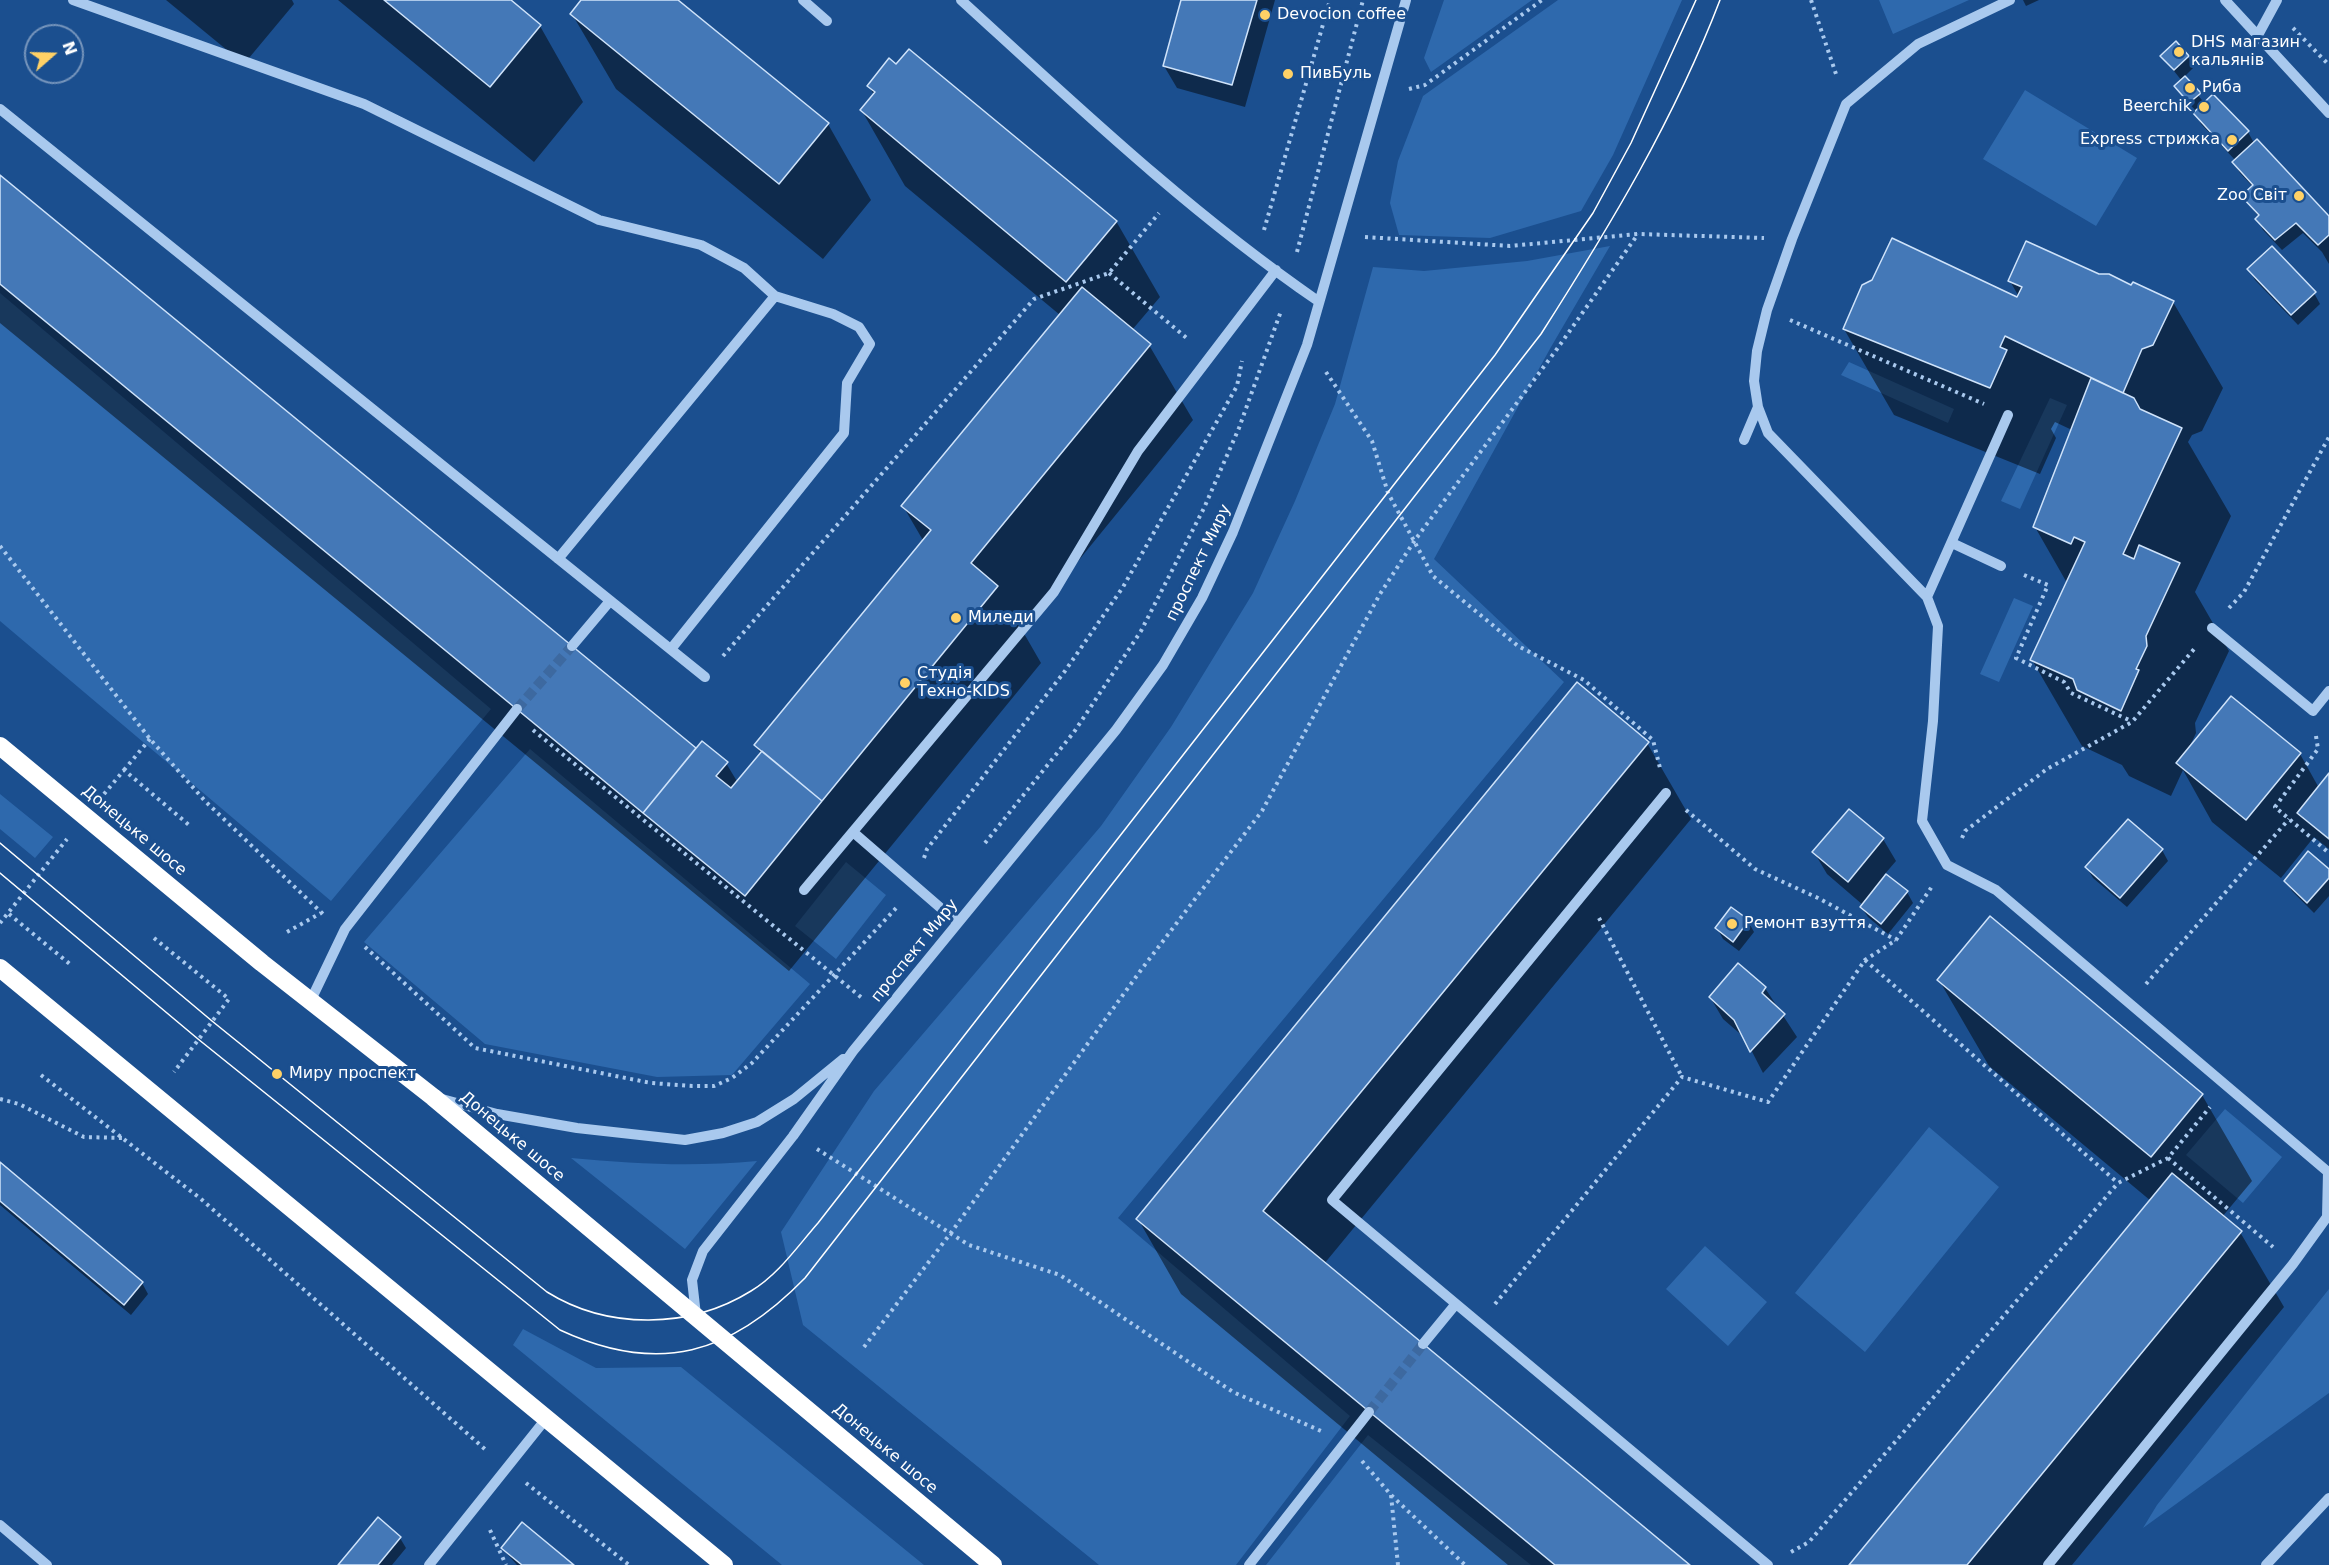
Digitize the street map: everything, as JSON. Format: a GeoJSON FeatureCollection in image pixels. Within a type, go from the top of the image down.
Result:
{"type":"FeatureCollection","features":[{"type":"Feature","properties":{"kind":"highway","name":"Донецьке шосе"},"geometry":{"type":"LineString","coordinates":[[0,746],[310,1002],[433,1097],[993,1565]]}},
{"type":"Feature","properties":{"kind":"highway"},"geometry":{"type":"LineString","coordinates":[[0,968],[157,1095],[545,1420],[724,1565]]}},
{"type":"Feature","properties":{"kind":"street"},"geometry":{"type":"LineString","coordinates":[[73,0],[364,104],[599,220],[701,245],[744,268],[775,296],[834,314],[859,327],[867,335],[870,344],[847,383],[844,433],[671,650]]}},
{"type":"Feature","properties":{"kind":"street"},"geometry":{"type":"LineString","coordinates":[[803,0],[827,21]]}},
{"type":"Feature","properties":{"kind":"street"},"geometry":{"type":"LineString","coordinates":[[961,0],[1136,159],[1318,301]]}},
{"type":"Feature","properties":{"kind":"street","name":"проспект Миру"},"geometry":{"type":"LineString","coordinates":[[696,1315],[692,1280],[703,1251],[793,1136],[853,1052],[1116,730],[1163,665],[1202,598],[1233,532],[1307,345],[1406,0]]}},
{"type":"Feature","properties":{"kind":"street"},"geometry":{"type":"LineString","coordinates":[[2010,0],[1918,44],[1846,104],[1792,239],[1767,310],[1757,351],[1754,381],[1758,407],[1768,433],[1927,597],[1938,626],[1933,722],[1922,821],[1947,865],[1996,890],[2226,1088],[2328,1172],[2327,1217],[2293,1264],[2048,1565]]}},
{"type":"Feature","properties":{"kind":"street"},"geometry":{"type":"LineString","coordinates":[[2225,0],[2329,113]]}},
{"type":"Feature","properties":{"kind":"street"},"geometry":{"type":"LineString","coordinates":[[2258,35],[2275,4]]}},
{"type":"Feature","properties":{"kind":"street"},"geometry":{"type":"LineString","coordinates":[[0,109],[705,677]]}},
{"type":"Feature","properties":{"kind":"street"},"geometry":{"type":"LineString","coordinates":[[804,890],[1054,592],[1138,451],[1276,270]]}},
{"type":"Feature","properties":{"kind":"street"},"geometry":{"type":"LineString","coordinates":[[558,559],[775,296]]}},
{"type":"Feature","properties":{"kind":"street"},"geometry":{"type":"LineString","coordinates":[[1744,440],[1758,407]]}},
{"type":"Feature","properties":{"kind":"street"},"geometry":{"type":"LineString","coordinates":[[1927,597],[2008,415]]}},
{"type":"Feature","properties":{"kind":"street"},"geometry":{"type":"LineString","coordinates":[[1952,543],[2001,566]]}},
{"type":"Feature","properties":{"kind":"street"},"geometry":{"type":"LineString","coordinates":[[572,646],[610,601]]}},
{"type":"Feature","properties":{"kind":"street"},"geometry":{"type":"LineString","coordinates":[[2212,628],[2313,711],[2329,692]]}},
{"type":"Feature","properties":{"kind":"street"},"geometry":{"type":"LineString","coordinates":[[310,1002],[345,929],[515,712]]}},
{"type":"Feature","properties":{"kind":"street"},"geometry":{"type":"LineString","coordinates":[[1666,793],[1332,1200],[1768,1565]]}},
{"type":"Feature","properties":{"kind":"street"},"geometry":{"type":"LineString","coordinates":[[853,832],[958,923]]}},
{"type":"Feature","properties":{"kind":"street","name":"проспект Миру"},"geometry":{"type":"LineString","coordinates":[[433,1097],[497,1114],[577,1128],[685,1140],[723,1133],[757,1122],[794,1099],[853,1052]]}},
{"type":"Feature","properties":{"kind":"street"},"geometry":{"type":"LineString","coordinates":[[1423,1344],[1455,1305]]}},
{"type":"Feature","properties":{"kind":"street"},"geometry":{"type":"LineString","coordinates":[[1249,1565],[1369,1412]]}},
{"type":"Feature","properties":{"kind":"street"},"geometry":{"type":"LineString","coordinates":[[429,1565],[545,1420]]}},
{"type":"Feature","properties":{"kind":"street"},"geometry":{"type":"LineString","coordinates":[[2266,1565],[2329,1498]]}},
{"type":"Feature","properties":{"kind":"street"},"geometry":{"type":"LineString","coordinates":[[0,1525],[47,1565]]}},
{"type":"Feature","properties":{"kind":"path"},"geometry":{"type":"LineString","coordinates":[[1380,96],[1425,85],[1542,0]]}},
{"type":"Feature","properties":{"kind":"path"},"geometry":{"type":"LineString","coordinates":[[1812,0],[1846,104]]}},
{"type":"Feature","properties":{"kind":"path"},"geometry":{"type":"LineString","coordinates":[[2275,4],[2329,65]]}},
{"type":"Feature","properties":{"kind":"path"},"geometry":{"type":"LineString","coordinates":[[705,677],[1034,299],[1109,273],[1177,192]]}},
{"type":"Feature","properties":{"kind":"path"},"geometry":{"type":"LineString","coordinates":[[864,1347],[1262,811],[1380,594],[1415,540],[1557,350],[1638,234]]}},
{"type":"Feature","properties":{"kind":"path"},"geometry":{"type":"LineString","coordinates":[[1338,235],[1509,246],[1638,234],[1792,239]]}},
{"type":"Feature","properties":{"kind":"path"},"geometry":{"type":"LineString","coordinates":[[1109,273],[1210,357]]}},
{"type":"Feature","properties":{"kind":"path"},"geometry":{"type":"LineString","coordinates":[[1767,310],[2008,415]]}},
{"type":"Feature","properties":{"kind":"path"},"geometry":{"type":"LineString","coordinates":[[1307,345],[1372,441],[1388,493],[1433,576],[1518,646],[1584,680],[1653,740],[1666,793],[1755,869],[1818,898],[1896,940]]}},
{"type":"Feature","properties":{"kind":"path"},"geometry":{"type":"LineString","coordinates":[[1584,891],[1683,1077],[1768,1102],[1865,960],[1896,940],[1947,865],[1965,831],[2047,770],[2132,722],[2244,592],[2329,437]]}},
{"type":"Feature","properties":{"kind":"path"},"geometry":{"type":"LineString","coordinates":[[0,546],[150,739],[205,801],[321,913],[287,932]]}},
{"type":"Feature","properties":{"kind":"path"},"geometry":{"type":"LineString","coordinates":[[2001,566],[2048,585],[2016,658],[2064,682],[2071,693],[2132,722]]}},
{"type":"Feature","properties":{"kind":"path"},"geometry":{"type":"LineString","coordinates":[[2313,711],[2318,749],[2275,807],[2329,853]]}},
{"type":"Feature","properties":{"kind":"path"},"geometry":{"type":"LineString","coordinates":[[515,712],[883,1016]]}},
{"type":"Feature","properties":{"kind":"path"},"geometry":{"type":"LineString","coordinates":[[124,770],[150,739]]}},
{"type":"Feature","properties":{"kind":"path"},"geometry":{"type":"LineString","coordinates":[[137,782],[189,825]]}},
{"type":"Feature","properties":{"kind":"path"},"geometry":{"type":"LineString","coordinates":[[2129,1004],[2289,819]]}},
{"type":"Feature","properties":{"kind":"path"},"geometry":{"type":"LineString","coordinates":[[9,914],[70,965]]}},
{"type":"Feature","properties":{"kind":"path"},"geometry":{"type":"LineString","coordinates":[[154,938],[229,999],[171,1076]]}},
{"type":"Feature","properties":{"kind":"path"},"geometry":{"type":"LineString","coordinates":[[1865,960],[2118,1183]]}},
{"type":"Feature","properties":{"kind":"path"},"geometry":{"type":"LineString","coordinates":[[41,1075],[201,1199],[507,1468],[629,1565]]}},
{"type":"Feature","properties":{"kind":"path"},"geometry":{"type":"LineString","coordinates":[[1479,1324],[1683,1077]]}},
{"type":"Feature","properties":{"kind":"path"},"geometry":{"type":"LineString","coordinates":[[1768,1565],[1809,1542],[2118,1183],[2169,1158],[2226,1088]]}},
{"type":"Feature","properties":{"kind":"path"},"geometry":{"type":"LineString","coordinates":[[0,1099],[19,1104],[84,1137],[123,1138]]}},
{"type":"Feature","properties":{"kind":"path"},"geometry":{"type":"LineString","coordinates":[[820,1139],[814,1148],[969,1245],[1060,1275],[1233,1392],[1345,1442],[1391,1495],[1465,1565]]}},
{"type":"Feature","properties":{"kind":"path"},"geometry":{"type":"LineString","coordinates":[[2169,1158],[2293,1264]]}},
{"type":"Feature","properties":{"kind":"path"},"geometry":{"type":"LineString","coordinates":[[1391,1495],[1398,1565]]}},
{"type":"Feature","properties":{"kind":"path"},"geometry":{"type":"LineString","coordinates":[[478,1505],[506,1565]]}},
{"type":"Feature","properties":{"kind":"shaded area"},"geometry":{"type":"Polygon","coordinates":[[[1444,0],[1532,0],[1431,72],[1424,58],[1444,0]]]}},
{"type":"Feature","properties":{"kind":"shaded area"},"geometry":{"type":"Polygon","coordinates":[[[1558,0],[1682,0],[1613,155],[1581,211],[1490,238],[1399,235],[1390,203],[1398,161],[1423,96],[1558,0]]]}},
{"type":"Feature","properties":{"kind":"shaded area"},"geometry":{"type":"Polygon","coordinates":[[[1879,0],[1969,0],[1893,34],[1879,0]]]}},
{"type":"Feature","properties":{"kind":"shaded area"},"geometry":{"type":"Polygon","coordinates":[[[2025,90],[2137,158],[2096,226],[1983,159],[2025,90]]]}},
{"type":"Feature","properties":{"kind":"shaded area"},"geometry":{"type":"Polygon","coordinates":[[[1610,246],[1551,347],[1434,559],[1564,682],[1118,1218],[1350,1416],[1236,1565],[1099,1565],[803,1325],[781,1232],[874,1091],[1101,826],[1171,727],[1253,593],[1295,501],[1335,404],[1373,267],[1424,271],[1527,261],[1610,246]]]}},
{"type":"Feature","properties":{"kind":"shaded area"},"geometry":{"type":"Polygon","coordinates":[[[0,293],[491,709],[331,901],[0,621],[0,293]]]}},
{"type":"Feature","properties":{"kind":"shaded area"},"geometry":{"type":"Polygon","coordinates":[[[1849,362],[1954,409],[1948,423],[1841,375],[1849,362]]]}},
{"type":"Feature","properties":{"kind":"shaded area"},"geometry":{"type":"Polygon","coordinates":[[[2050,398],[2067,405],[2020,509],[2001,501],[2050,398]]]}},
{"type":"Feature","properties":{"kind":"shaded area"},"geometry":{"type":"Polygon","coordinates":[[[2014,598],[2033,606],[1999,682],[1980,674],[2014,598]]]}},
{"type":"Feature","properties":{"kind":"shaded area"},"geometry":{"type":"Polygon","coordinates":[[[530,749],[810,984],[732,1075],[657,1077],[485,1044],[364,942],[530,749]]]}},
{"type":"Feature","properties":{"kind":"shaded area"},"geometry":{"type":"Polygon","coordinates":[[[0,794],[53,837],[35,858],[0,829],[0,794]]]}},
{"type":"Feature","properties":{"kind":"shaded area"},"geometry":{"type":"Polygon","coordinates":[[[846,862],[886,895],[836,959],[795,926],[846,862]]]}},
{"type":"Feature","properties":{"kind":"shaded area"},"geometry":{"type":"Polygon","coordinates":[[[2225,1109],[2282,1157],[2243,1203],[2186,1155],[2225,1109]]]}},
{"type":"Feature","properties":{"kind":"shaded area"},"geometry":{"type":"Polygon","coordinates":[[[1929,1127],[1999,1187],[1865,1352],[1795,1293],[1929,1127]]]}},
{"type":"Feature","properties":{"kind":"shaded area"},"geometry":{"type":"Polygon","coordinates":[[[571,1158],[664,1164],[757,1161],[685,1249],[571,1158]]]}},
{"type":"Feature","properties":{"kind":"shaded area"},"geometry":{"type":"Polygon","coordinates":[[[1705,1246],[1767,1302],[1728,1346],[1666,1289],[1705,1246]]]}},
{"type":"Feature","properties":{"kind":"shaded area"},"geometry":{"type":"Polygon","coordinates":[[[2329,1289],[2329,1393],[2143,1528],[2157,1505],[2329,1289]]]}},
{"type":"Feature","properties":{"kind":"shaded area"},"geometry":{"type":"Polygon","coordinates":[[[523,1329],[596,1368],[681,1367],[924,1565],[782,1565],[513,1345],[523,1329]]]}},
{"type":"Feature","properties":{"kind":"shaded area"},"geometry":{"type":"Polygon","coordinates":[[[1368,1435],[1531,1565],[1266,1565],[1368,1435]]]}},
{"type":"Feature","properties":{"kind":"building"},"geometry":{"type":"Polygon","coordinates":[[[384,0],[511,0],[541,25],[490,87],[384,0]]]}},
{"type":"Feature","properties":{"kind":"building"},"geometry":{"type":"Polygon","coordinates":[[[581,0],[678,0],[829,123],[779,184],[570,14],[581,0]]]}},
{"type":"Feature","properties":{"kind":"building"},"geometry":{"type":"Polygon","coordinates":[[[1181,0],[1257,0],[1232,85],[1163,66],[1181,0]]]}},
{"type":"Feature","properties":{"kind":"building"},"geometry":{"type":"Polygon","coordinates":[[[2176,41],[2189,56],[2174,70],[2160,56],[2176,41]]]}},
{"type":"Feature","properties":{"kind":"building"},"geometry":{"type":"Polygon","coordinates":[[[909,49],[1117,221],[1066,282],[860,110],[875,92],[867,86],[889,58],[896,64],[909,49]]]}},
{"type":"Feature","properties":{"kind":"building"},"geometry":{"type":"Polygon","coordinates":[[[2185,76],[2201,93],[2189,103],[2174,86],[2185,76]]]}},
{"type":"Feature","properties":{"kind":"building"},"geometry":{"type":"Polygon","coordinates":[[[2213,94],[2249,131],[2228,151],[2193,113],[2213,94]]]}},
{"type":"Feature","properties":{"kind":"building"},"geometry":{"type":"Polygon","coordinates":[[[2257,139],[2329,216],[2329,235],[2318,245],[2296,223],[2275,240],[2255,219],[2259,215],[2241,196],[2253,185],[2232,162],[2257,139]]]}},
{"type":"Feature","properties":{"kind":"building"},"geometry":{"type":"Polygon","coordinates":[[[0,175],[696,748],[643,813],[0,284],[0,175]]]}},
{"type":"Feature","properties":{"kind":"building"},"geometry":{"type":"Polygon","coordinates":[[[1892,238],[2017,297],[2022,287],[2008,281],[2026,241],[2099,274],[2109,274],[2131,285],[2133,282],[2174,301],[2153,345],[2142,349],[2123,393],[2005,336],[2000,347],[2007,350],[1990,388],[1843,329],[1862,285],[1872,280],[1892,238]]]}},
{"type":"Feature","properties":{"kind":"building"},"geometry":{"type":"Polygon","coordinates":[[[2272,246],[2316,292],[2291,315],[2247,269],[2272,246]]]}},
{"type":"Feature","properties":{"kind":"building"},"geometry":{"type":"Polygon","coordinates":[[[1082,287],[1151,344],[971,563],[998,586],[822,801],[754,745],[931,530],[901,506],[1082,287]]]}},
{"type":"Feature","properties":{"kind":"building"},"geometry":{"type":"Polygon","coordinates":[[[2091,378],[2134,398],[2140,409],[2182,428],[2123,554],[2134,559],[2139,545],[2180,563],[2146,636],[2147,646],[2136,669],[2139,670],[2121,711],[2077,690],[2073,679],[2030,660],[2085,542],[2074,537],[2071,544],[2033,527],[2091,378]]]}},
{"type":"Feature","properties":{"kind":"building"},"geometry":{"type":"Polygon","coordinates":[[[1577,682],[1649,742],[1263,1211],[1690,1565],[1555,1565],[1136,1219],[1577,682]]]}},
{"type":"Feature","properties":{"kind":"building"},"geometry":{"type":"Polygon","coordinates":[[[2231,696],[2301,753],[2246,820],[2176,763],[2231,696]]]}},
{"type":"Feature","properties":{"kind":"building"},"geometry":{"type":"Polygon","coordinates":[[[702,741],[728,762],[716,776],[731,788],[762,751],[822,801],[745,896],[643,813],[702,741]]]}},
{"type":"Feature","properties":{"kind":"building"},"geometry":{"type":"Polygon","coordinates":[[[2329,773],[2329,839],[2297,813],[2329,773]]]}},
{"type":"Feature","properties":{"kind":"building"},"geometry":{"type":"Polygon","coordinates":[[[1849,809],[1884,838],[1848,882],[1812,852],[1849,809]]]}},
{"type":"Feature","properties":{"kind":"building"},"geometry":{"type":"Polygon","coordinates":[[[2128,819],[2163,849],[2120,898],[2085,867],[2128,819]]]}},
{"type":"Feature","properties":{"kind":"building"},"geometry":{"type":"Polygon","coordinates":[[[2308,851],[2329,869],[2329,878],[2307,903],[2284,881],[2308,851]]]}},
{"type":"Feature","properties":{"kind":"building"},"geometry":{"type":"Polygon","coordinates":[[[1886,874],[1908,891],[1881,924],[1860,907],[1886,874]]]}},
{"type":"Feature","properties":{"kind":"building","name":"Ремонт взуття"},"geometry":{"type":"Polygon","coordinates":[[[1731,907],[1749,920],[1733,942],[1715,928],[1731,907]]]}},
{"type":"Feature","properties":{"kind":"building"},"geometry":{"type":"Polygon","coordinates":[[[1990,916],[2203,1094],[2151,1157],[1937,980],[1990,916]]]}},
{"type":"Feature","properties":{"kind":"building"},"geometry":{"type":"Polygon","coordinates":[[[1738,963],[1766,987],[1762,993],[1785,1014],[1750,1052],[1734,1020],[1709,997],[1738,963]]]}},
{"type":"Feature","properties":{"kind":"building"},"geometry":{"type":"Polygon","coordinates":[[[0,1162],[143,1282],[124,1305],[0,1201],[0,1162]]]}},
{"type":"Feature","properties":{"kind":"building"},"geometry":{"type":"Polygon","coordinates":[[[2172,1173],[2242,1231],[1967,1565],[1849,1565],[2172,1173]]]}},
{"type":"Feature","properties":{"kind":"building"},"geometry":{"type":"Polygon","coordinates":[[[378,1517],[401,1537],[378,1565],[338,1565],[378,1517]]]}},
{"type":"Feature","properties":{"kind":"building"},"geometry":{"type":"Polygon","coordinates":[[[522,1522],[574,1565],[522,1565],[501,1548],[522,1522]]]}},
{"type":"Feature","properties":{"kind":"tunnel"},"geometry":{"type":"LineString","coordinates":[[517,709],[572,646]]}},
{"type":"Feature","properties":{"kind":"tunnel"},"geometry":{"type":"LineString","coordinates":[[1369,1412],[1423,1344]]}},
{"type":"Feature","properties":{"kind":"tram line"},"geometry":{"type":"LineString","coordinates":[[0,843],[212,1021],[547,1292],[596,1313],[649,1320],[702,1313],[727,1304],[770,1277],[818,1223],[1495,355],[1593,213],[1631,143],[1696,0]]}},
{"type":"Feature","properties":{"kind":"tram line"},"geometry":{"type":"LineString","coordinates":[[0,873],[198,1039],[560,1330],[596,1344],[630,1352],[662,1354],[692,1350],[721,1340],[749,1325],[777,1304],[805,1278],[1541,334],[1639,172],[1682,88],[1720,0]]}},
{"type":"Feature","properties":{"kind":"place","name":"Devocion coffee"},"geometry":{"type":"Point","coordinates":[1265,15]}},
{"type":"Feature","properties":{"kind":"place","name":"DHS магазин кальянів"},"geometry":{"type":"Point","coordinates":[2179,52]}},
{"type":"Feature","properties":{"kind":"place","name":"ПивБуль"},"geometry":{"type":"Point","coordinates":[1288,74]}},
{"type":"Feature","properties":{"kind":"place","name":"Риба"},"geometry":{"type":"Point","coordinates":[2190,88]}},
{"type":"Feature","properties":{"kind":"place","name":"Beerchik"},"geometry":{"type":"Point","coordinates":[2204,107]}},
{"type":"Feature","properties":{"kind":"place","name":"Express стрижка"},"geometry":{"type":"Point","coordinates":[2232,140]}},
{"type":"Feature","properties":{"kind":"place","name":"Zoo Світ"},"geometry":{"type":"Point","coordinates":[2299,196]}},
{"type":"Feature","properties":{"kind":"place","name":"Миледи"},"geometry":{"type":"Point","coordinates":[956,618]}},
{"type":"Feature","properties":{"kind":"place","name":"Студія Техно-KIDS"},"geometry":{"type":"Point","coordinates":[905,683]}},
{"type":"Feature","properties":{"kind":"place","name":"Ремонт взуття"},"geometry":{"type":"Point","coordinates":[1732,924]}},
{"type":"Feature","properties":{"kind":"place","name":"Миру проспект"},"geometry":{"type":"Point","coordinates":[277,1074]}}]}
